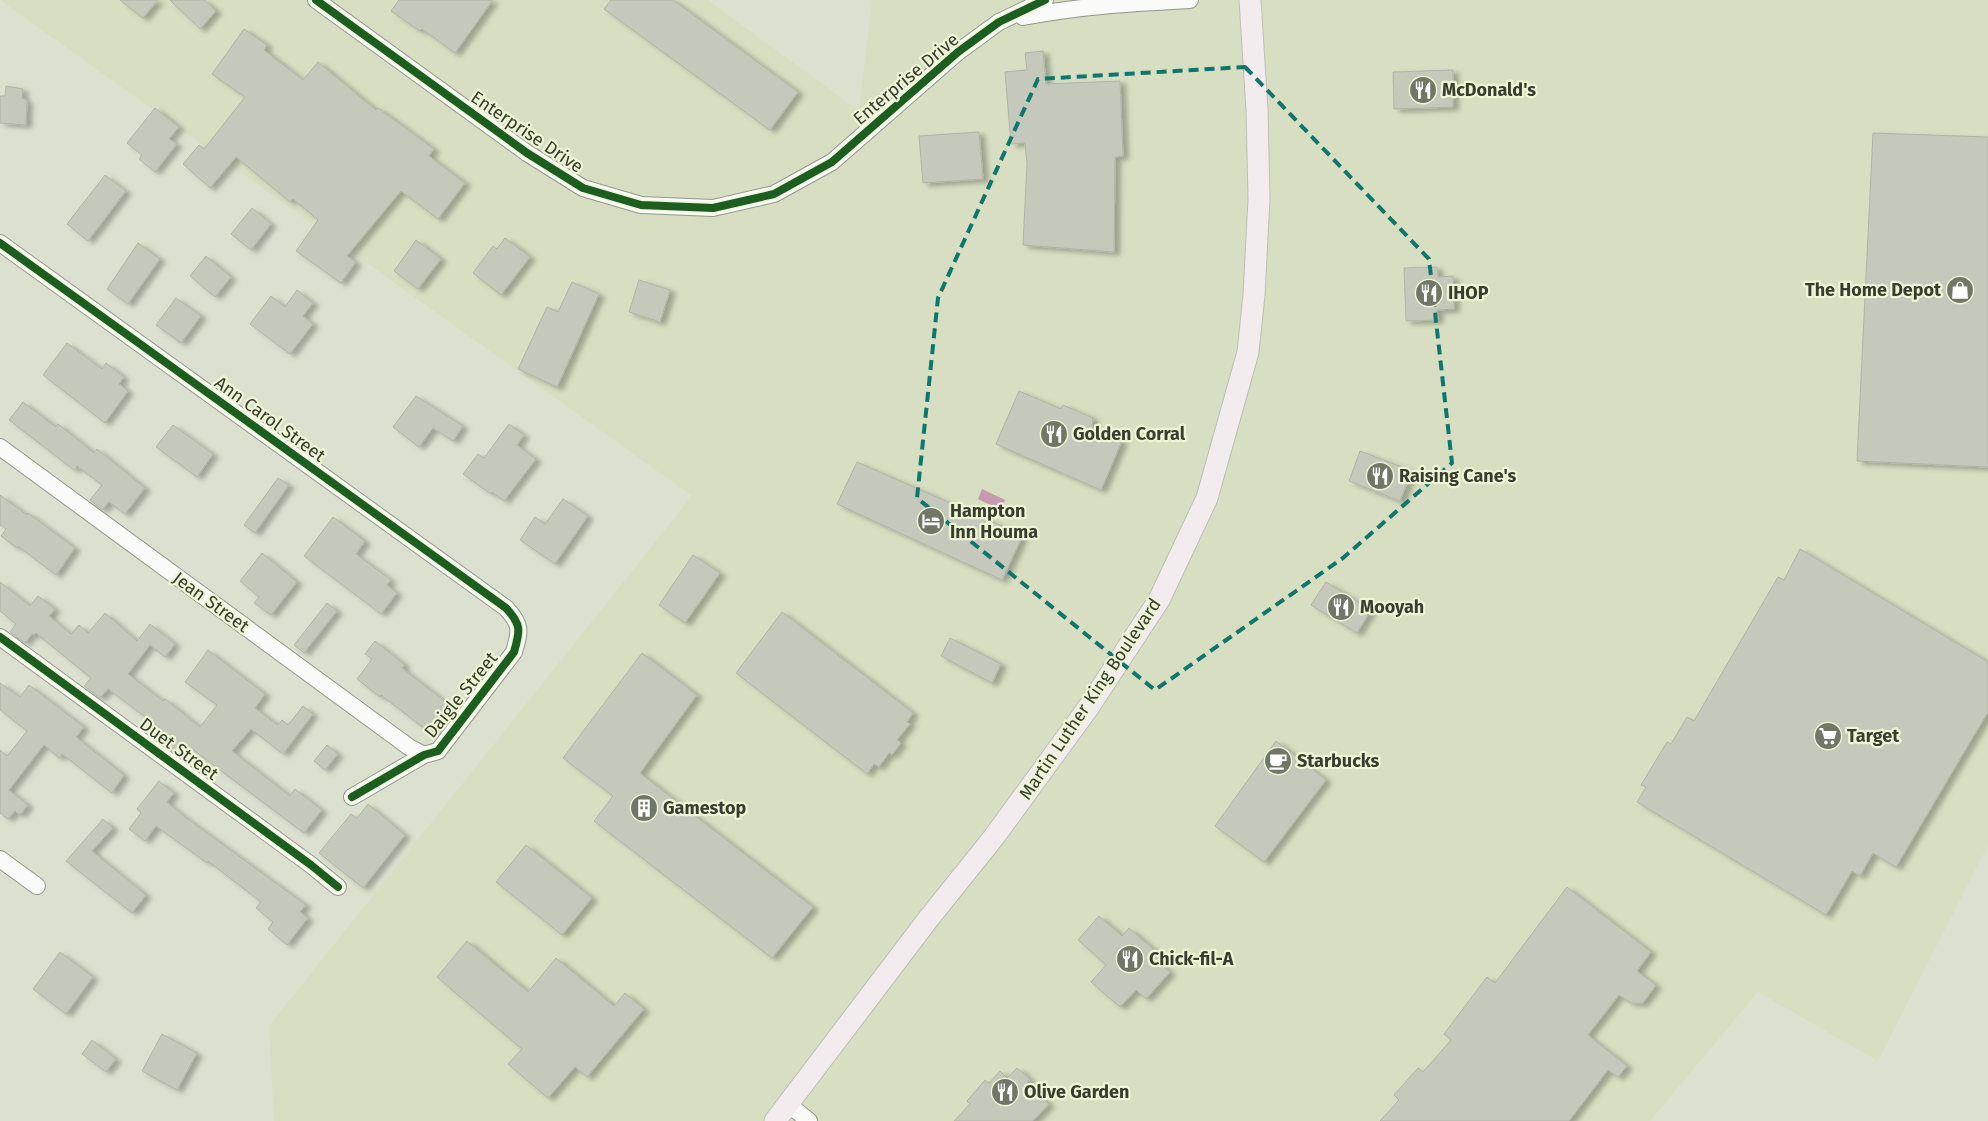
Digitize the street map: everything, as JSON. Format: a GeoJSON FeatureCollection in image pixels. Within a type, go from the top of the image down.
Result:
{"type":"FeatureCollection","features":[{"type":"Feature","properties":{"kind":"main road","name":"Martin Luther King Boulevard"},"geometry":{"type":"LineString","coordinates":[[782,1113],[929,918],[994,837],[1077,723],[1159,600],[1207,498],[1248,352],[1254,295],[1259,199],[1257,109],[1250,0]]}},
{"type":"Feature","properties":{"kind":"street","name":"Enterprise Drive"},"geometry":{"type":"LineString","coordinates":[[316,0],[527,153],[583,188],[641,205],[713,208],[774,194],[832,162],[958,52],[999,22],[1045,0]]}},
{"type":"Feature","properties":{"kind":"street","name":"Enterprise Drive"},"geometry":{"type":"LineString","coordinates":[[999,22],[1059,10],[1100,5],[1190,0]]}},
{"type":"Feature","properties":{"kind":"street","name":"Ann Carol Street"},"geometry":{"type":"LineString","coordinates":[[0,243],[506,608],[518,624]]}},
{"type":"Feature","properties":{"kind":"street","name":"Jean Street"},"geometry":{"type":"LineString","coordinates":[[0,447],[409,747],[424,754]]}},
{"type":"Feature","properties":{"kind":"street","name":"Daigle Street"},"geometry":{"type":"LineString","coordinates":[[352,797],[424,754],[438,751],[514,652],[520,632],[518,624]]}},
{"type":"Feature","properties":{"kind":"street","name":"Duet Street"},"geometry":{"type":"LineString","coordinates":[[0,637],[295,853],[338,887]]}},
{"type":"Feature","properties":{"kind":"street"},"geometry":{"type":"LineString","coordinates":[[0,859],[37,886]]}},
{"type":"Feature","properties":{"kind":"street"},"geometry":{"type":"LineString","coordinates":[[782,1113],[809,1121]]}},
{"type":"Feature","properties":{"kind":"highlighted area"},"geometry":{"type":"Polygon","coordinates":[[[1245,67],[1429,259],[1452,463],[1343,558],[1155,690],[917,498],[938,298],[1038,79],[1245,67]]]}},
{"type":"Feature","properties":{"kind":"shaded area"},"geometry":{"type":"Polygon","coordinates":[[[0,0],[708,0],[859,111],[872,0],[1988,0],[1988,845],[1878,1061],[1758,992],[1650,1121],[274,1121],[269,1026],[692,496],[0,0]]]}},
{"type":"Feature","properties":{"kind":"shaded area"},"geometry":{"type":"Polygon","coordinates":[[[982,489],[1005,500],[1001,510],[978,499],[982,489]]]}},
{"type":"Feature","properties":{"kind":"building"},"geometry":{"type":"Polygon","coordinates":[[[120,0],[158,0],[143,18],[120,0]]]}},
{"type":"Feature","properties":{"kind":"building"},"geometry":{"type":"Polygon","coordinates":[[[170,0],[204,0],[216,11],[200,29],[170,0]]]}},
{"type":"Feature","properties":{"kind":"building"},"geometry":{"type":"Polygon","coordinates":[[[399,0],[493,0],[455,53],[422,29],[420,31],[391,11],[399,0]]]}},
{"type":"Feature","properties":{"kind":"building"},"geometry":{"type":"Polygon","coordinates":[[[611,0],[673,0],[798,92],[770,130],[604,9],[611,0]]]}},
{"type":"Feature","properties":{"kind":"building"},"geometry":{"type":"Polygon","coordinates":[[[244,29],[267,45],[264,50],[303,80],[318,62],[376,110],[378,108],[434,149],[429,156],[465,183],[438,219],[401,191],[347,256],[356,262],[341,283],[296,251],[318,220],[293,199],[290,202],[236,157],[210,188],[183,164],[199,145],[204,149],[245,97],[212,74],[244,29]]]}},
{"type":"Feature","properties":{"kind":"building"},"geometry":{"type":"Polygon","coordinates":[[[1043,51],[1046,84],[1120,81],[1123,156],[1115,157],[1114,252],[1023,245],[1027,164],[1025,143],[1011,144],[1005,72],[1027,70],[1025,53],[1043,51]]]}},
{"type":"Feature","properties":{"kind":"building","name":"McDonald's"},"geometry":{"type":"Polygon","coordinates":[[[1453,70],[1453,107],[1394,109],[1393,72],[1453,70]]]}},
{"type":"Feature","properties":{"kind":"building"},"geometry":{"type":"Polygon","coordinates":[[[6,86],[23,89],[22,98],[27,100],[26,125],[0,123],[0,96],[5,96],[6,86]]]}},
{"type":"Feature","properties":{"kind":"building"},"geometry":{"type":"Polygon","coordinates":[[[155,108],[179,127],[169,139],[177,144],[155,172],[139,159],[142,155],[127,143],[155,108]]]}},
{"type":"Feature","properties":{"kind":"building"},"geometry":{"type":"Polygon","coordinates":[[[979,132],[983,179],[923,183],[919,136],[979,132]]]}},
{"type":"Feature","properties":{"kind":"building"},"geometry":{"type":"Polygon","coordinates":[[[1873,133],[1988,137],[1988,467],[1857,461],[1873,133]]]}},
{"type":"Feature","properties":{"kind":"building"},"geometry":{"type":"Polygon","coordinates":[[[105,175],[126,191],[88,241],[67,224],[105,175]]]}},
{"type":"Feature","properties":{"kind":"building"},"geometry":{"type":"Polygon","coordinates":[[[252,208],[271,224],[251,250],[231,234],[252,208]]]}},
{"type":"Feature","properties":{"kind":"building"},"geometry":{"type":"Polygon","coordinates":[[[505,238],[530,257],[501,295],[473,273],[493,246],[497,249],[505,238]]]}},
{"type":"Feature","properties":{"kind":"building"},"geometry":{"type":"Polygon","coordinates":[[[416,240],[441,259],[418,289],[394,271],[416,240]]]}},
{"type":"Feature","properties":{"kind":"building"},"geometry":{"type":"Polygon","coordinates":[[[138,243],[160,259],[128,304],[107,289],[138,243]]]}},
{"type":"Feature","properties":{"kind":"building"},"geometry":{"type":"Polygon","coordinates":[[[206,256],[231,277],[215,297],[190,276],[206,256]]]}},
{"type":"Feature","properties":{"kind":"building","name":"IHOP"},"geometry":{"type":"Polygon","coordinates":[[[1437,267],[1438,277],[1453,276],[1454,309],[1437,310],[1438,320],[1406,321],[1404,268],[1437,267]]]}},
{"type":"Feature","properties":{"kind":"building"},"geometry":{"type":"Polygon","coordinates":[[[639,280],[670,290],[660,322],[629,312],[639,280]]]}},
{"type":"Feature","properties":{"kind":"building"},"geometry":{"type":"Polygon","coordinates":[[[572,282],[599,294],[557,387],[518,369],[547,307],[558,312],[572,282]]]}},
{"type":"Feature","properties":{"kind":"building"},"geometry":{"type":"Polygon","coordinates":[[[297,290],[313,303],[303,316],[313,324],[290,354],[250,324],[271,296],[285,307],[297,290]]]}},
{"type":"Feature","properties":{"kind":"building"},"geometry":{"type":"Polygon","coordinates":[[[176,298],[201,316],[181,343],[156,325],[176,298]]]}},
{"type":"Feature","properties":{"kind":"building"},"geometry":{"type":"Polygon","coordinates":[[[67,343],[102,369],[106,363],[124,377],[119,384],[128,391],[105,423],[43,375],[67,343]]]}},
{"type":"Feature","properties":{"kind":"building","name":"Golden Corral"},"geometry":{"type":"Polygon","coordinates":[[[1019,391],[1061,409],[1063,405],[1093,418],[1092,427],[1122,441],[1101,490],[996,444],[1019,391]]]}},
{"type":"Feature","properties":{"kind":"building"},"geometry":{"type":"Polygon","coordinates":[[[416,396],[463,426],[453,441],[433,428],[419,447],[393,427],[416,396]]]}},
{"type":"Feature","properties":{"kind":"building"},"geometry":{"type":"Polygon","coordinates":[[[23,402],[56,427],[58,424],[94,453],[97,449],[145,488],[125,514],[109,502],[102,510],[90,500],[102,485],[77,466],[74,470],[9,420],[23,402]]]}},
{"type":"Feature","properties":{"kind":"building"},"geometry":{"type":"Polygon","coordinates":[[[509,424],[524,435],[517,445],[536,459],[504,501],[463,474],[478,454],[484,458],[509,424]]]}},
{"type":"Feature","properties":{"kind":"building"},"geometry":{"type":"Polygon","coordinates":[[[173,425],[213,454],[197,477],[156,447],[173,425]]]}},
{"type":"Feature","properties":{"kind":"building","name":"Raising Cane's"},"geometry":{"type":"Polygon","coordinates":[[[1360,451],[1412,471],[1400,501],[1349,481],[1360,451]]]}},
{"type":"Feature","properties":{"kind":"building","name":"Hampton Inn Houma"},"geometry":{"type":"Polygon","coordinates":[[[857,462],[1000,525],[1022,537],[1002,580],[837,504],[857,462]]]}},
{"type":"Feature","properties":{"kind":"building"},"geometry":{"type":"Polygon","coordinates":[[[278,478],[289,485],[255,533],[244,525],[278,478]]]}},
{"type":"Feature","properties":{"kind":"building"},"geometry":{"type":"Polygon","coordinates":[[[0,495],[75,548],[56,575],[18,546],[17,548],[1,536],[6,529],[0,525],[0,495]]]}},
{"type":"Feature","properties":{"kind":"building"},"geometry":{"type":"Polygon","coordinates":[[[563,499],[588,516],[555,564],[520,540],[535,517],[545,524],[563,499]]]}},
{"type":"Feature","properties":{"kind":"building"},"geometry":{"type":"Polygon","coordinates":[[[333,517],[365,541],[356,554],[391,580],[387,585],[397,593],[381,614],[304,556],[333,517]]]}},
{"type":"Feature","properties":{"kind":"building"},"geometry":{"type":"Polygon","coordinates":[[[1800,549],[1988,662],[1988,712],[1896,867],[1873,853],[1860,876],[1852,871],[1826,915],[1637,802],[1646,787],[1641,785],[1667,742],[1671,744],[1687,717],[1694,721],[1778,577],[1784,580],[1800,549]]]}},
{"type":"Feature","properties":{"kind":"building"},"geometry":{"type":"Polygon","coordinates":[[[262,553],[297,582],[271,615],[254,603],[259,597],[240,581],[262,553]]]}},
{"type":"Feature","properties":{"kind":"building"},"geometry":{"type":"Polygon","coordinates":[[[693,555],[720,573],[685,623],[659,605],[693,555]]]}},
{"type":"Feature","properties":{"kind":"building"},"geometry":{"type":"Polygon","coordinates":[[[0,582],[30,606],[38,596],[55,609],[49,616],[71,634],[79,625],[88,633],[105,613],[137,641],[150,624],[175,644],[165,657],[150,645],[128,674],[163,701],[165,699],[200,727],[217,705],[185,682],[208,650],[265,694],[255,708],[278,725],[282,720],[288,725],[303,706],[313,714],[283,754],[251,729],[232,751],[290,796],[295,789],[322,810],[304,833],[183,742],[175,753],[157,740],[164,731],[108,689],[100,698],[84,686],[91,678],[36,633],[32,634],[25,643],[10,632],[16,624],[0,611],[0,582]]]}},
{"type":"Feature","properties":{"kind":"building","name":"Mooyah"},"geometry":{"type":"Polygon","coordinates":[[[1326,582],[1371,610],[1357,633],[1311,605],[1326,582]]]}},
{"type":"Feature","properties":{"kind":"building"},"geometry":{"type":"Polygon","coordinates":[[[327,603],[337,611],[304,653],[294,645],[327,603]]]}},
{"type":"Feature","properties":{"kind":"building"},"geometry":{"type":"Polygon","coordinates":[[[782,612],[913,713],[907,722],[910,724],[897,740],[901,743],[892,755],[889,753],[879,767],[874,764],[867,774],[736,673],[782,612]]]}},
{"type":"Feature","properties":{"kind":"building"},"geometry":{"type":"Polygon","coordinates":[[[950,638],[1001,664],[992,683],[941,656],[950,638]]]}},
{"type":"Feature","properties":{"kind":"building"},"geometry":{"type":"Polygon","coordinates":[[[375,641],[405,665],[402,668],[451,706],[430,733],[357,679],[372,659],[365,654],[375,641]]]}},
{"type":"Feature","properties":{"kind":"building","name":"Gamestop"},"geometry":{"type":"Polygon","coordinates":[[[642,653],[697,695],[640,773],[813,907],[772,958],[594,821],[613,796],[563,758],[642,653]]]}},
{"type":"Feature","properties":{"kind":"building"},"geometry":{"type":"Polygon","coordinates":[[[0,683],[20,697],[29,685],[84,727],[76,737],[124,775],[112,793],[62,754],[59,758],[44,745],[9,790],[28,805],[20,815],[15,811],[8,819],[0,813],[0,750],[7,756],[27,731],[0,710],[0,683]]]}},
{"type":"Feature","properties":{"kind":"building"},"geometry":{"type":"Polygon","coordinates":[[[1276,741],[1326,780],[1264,862],[1215,826],[1276,741]]]}},
{"type":"Feature","properties":{"kind":"building"},"geometry":{"type":"Polygon","coordinates":[[[327,745],[338,754],[325,770],[314,761],[327,745]]]}},
{"type":"Feature","properties":{"kind":"building"},"geometry":{"type":"Polygon","coordinates":[[[159,781],[174,793],[167,802],[306,905],[300,912],[308,918],[287,945],[268,929],[273,922],[256,908],[261,902],[208,861],[207,863],[156,826],[145,841],[129,829],[141,813],[137,809],[159,781]]]}},
{"type":"Feature","properties":{"kind":"building"},"geometry":{"type":"Polygon","coordinates":[[[368,804],[405,835],[363,888],[319,853],[351,814],[357,818],[368,804]]]}},
{"type":"Feature","properties":{"kind":"building"},"geometry":{"type":"Polygon","coordinates":[[[103,819],[113,828],[92,851],[146,895],[132,913],[66,861],[103,819]]]}},
{"type":"Feature","properties":{"kind":"building"},"geometry":{"type":"Polygon","coordinates":[[[526,845],[592,898],[562,935],[496,882],[526,845]]]}},
{"type":"Feature","properties":{"kind":"building"},"geometry":{"type":"Polygon","coordinates":[[[1567,887],[1651,952],[1637,971],[1656,985],[1643,1003],[1631,1003],[1619,995],[1588,1035],[1627,1066],[1618,1077],[1608,1070],[1569,1121],[1380,1121],[1399,1100],[1394,1095],[1418,1068],[1423,1072],[1451,1040],[1444,1034],[1487,977],[1495,983],[1567,887]]]}},
{"type":"Feature","properties":{"kind":"building","name":"Chick-fil-A"},"geometry":{"type":"Polygon","coordinates":[[[1099,916],[1122,936],[1129,928],[1162,957],[1158,962],[1170,972],[1146,999],[1136,990],[1120,1007],[1091,982],[1106,965],[1078,940],[1099,916]]]}},
{"type":"Feature","properties":{"kind":"building"},"geometry":{"type":"Polygon","coordinates":[[[467,941],[528,992],[556,958],[614,1006],[625,993],[644,1009],[587,1077],[575,1067],[548,1098],[508,1064],[522,1049],[437,977],[467,941]]]}},
{"type":"Feature","properties":{"kind":"building"},"geometry":{"type":"Polygon","coordinates":[[[60,952],[93,977],[66,1014],[33,989],[60,952]]]}},
{"type":"Feature","properties":{"kind":"building"},"geometry":{"type":"Polygon","coordinates":[[[162,1034],[197,1053],[177,1090],[142,1071],[162,1034]]]}},
{"type":"Feature","properties":{"kind":"building"},"geometry":{"type":"Polygon","coordinates":[[[92,1040],[116,1059],[106,1072],[82,1054],[92,1040]]]}},
{"type":"Feature","properties":{"kind":"building","name":"Olive Garden"},"geometry":{"type":"Polygon","coordinates":[[[1017,1068],[1030,1079],[1026,1084],[1049,1104],[1033,1121],[954,1121],[970,1104],[967,1101],[985,1080],[989,1083],[1000,1071],[1007,1078],[1017,1068]]]}},
{"type":"Feature","properties":{"kind":"cycle path"},"geometry":{"type":"LineString","coordinates":[[316,0],[527,153],[583,188],[641,205],[713,208],[774,194],[832,162],[958,52],[999,22],[1045,0]]}},
{"type":"Feature","properties":{"kind":"cycle path"},"geometry":{"type":"LineString","coordinates":[[0,243],[506,608],[515,619],[518,628],[518,639],[514,652],[438,751],[424,755],[352,797]]}},
{"type":"Feature","properties":{"kind":"cycle path"},"geometry":{"type":"LineString","coordinates":[[0,637],[311,865],[338,887]]}},
{"type":"Feature","properties":{"kind":"place","name":"McDonald's"},"geometry":{"type":"Point","coordinates":[1423,90]}},
{"type":"Feature","properties":{"kind":"place","name":"The Home Depot"},"geometry":{"type":"Point","coordinates":[1960,290]}},
{"type":"Feature","properties":{"kind":"place","name":"IHOP"},"geometry":{"type":"Point","coordinates":[1429,293]}},
{"type":"Feature","properties":{"kind":"place","name":"Golden Corral"},"geometry":{"type":"Point","coordinates":[1054,434]}},
{"type":"Feature","properties":{"kind":"place","name":"Raising Cane's"},"geometry":{"type":"Point","coordinates":[1380,476]}},
{"type":"Feature","properties":{"kind":"place","name":"Hampton Inn Houma"},"geometry":{"type":"Point","coordinates":[931,521]}},
{"type":"Feature","properties":{"kind":"place","name":"Mooyah"},"geometry":{"type":"Point","coordinates":[1341,607]}},
{"type":"Feature","properties":{"kind":"place","name":"Target"},"geometry":{"type":"Point","coordinates":[1828,736]}},
{"type":"Feature","properties":{"kind":"place","name":"Starbucks"},"geometry":{"type":"Point","coordinates":[1278,761]}},
{"type":"Feature","properties":{"kind":"place","name":"Gamestop"},"geometry":{"type":"Point","coordinates":[644,808]}},
{"type":"Feature","properties":{"kind":"place","name":"Chick-fil-A"},"geometry":{"type":"Point","coordinates":[1130,959]}},
{"type":"Feature","properties":{"kind":"place","name":"Olive Garden"},"geometry":{"type":"Point","coordinates":[1005,1092]}}]}
